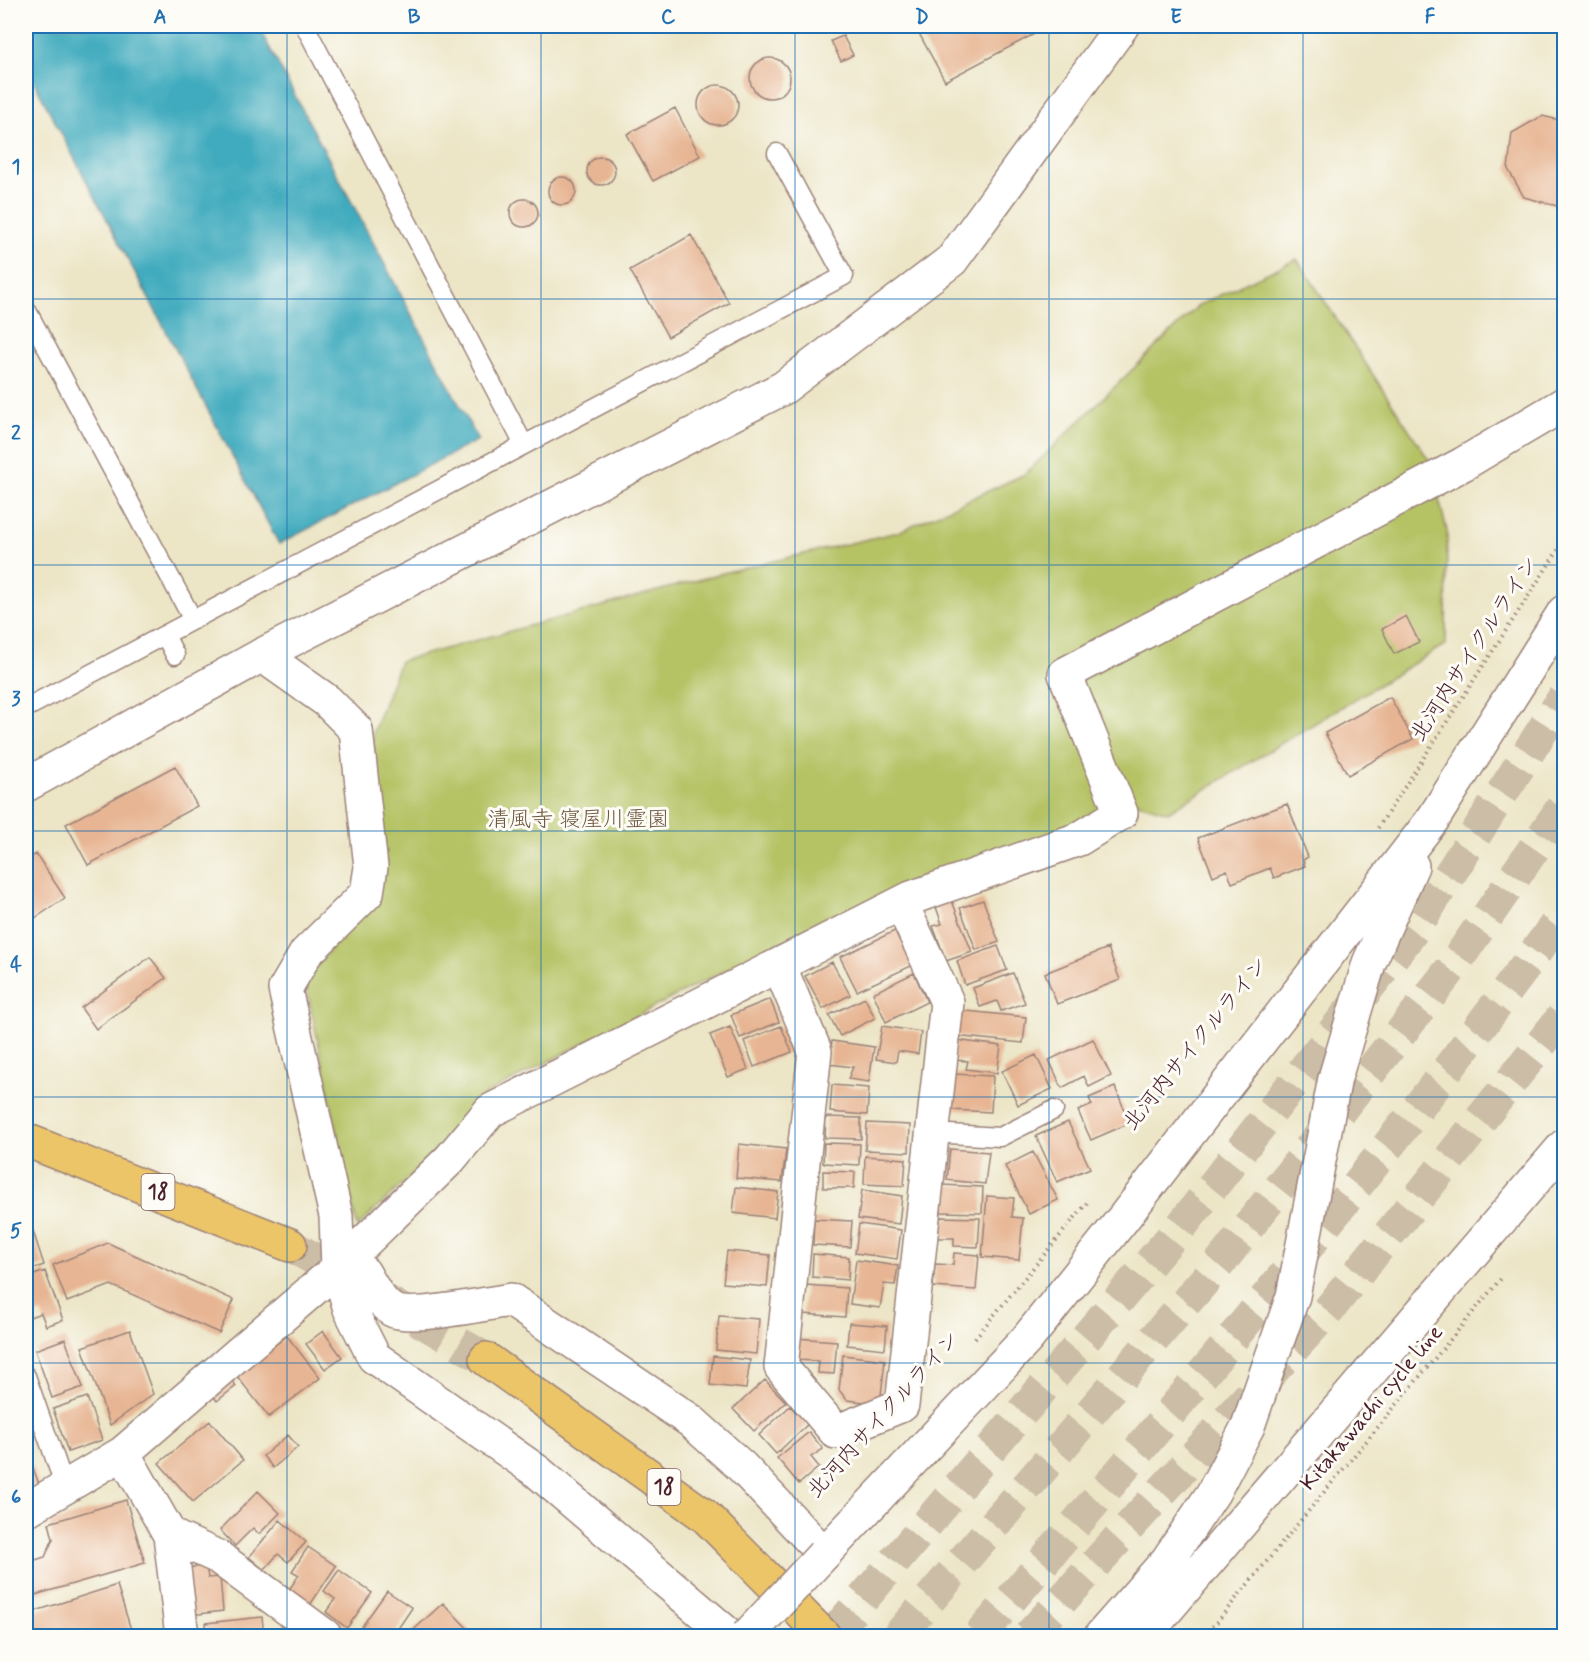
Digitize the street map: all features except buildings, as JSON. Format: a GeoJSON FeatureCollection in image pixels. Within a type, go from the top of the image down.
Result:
{"type":"FeatureCollection","features":[{"type":"Feature","properties":{"kind":"main road","name":"18"},"geometry":{"type":"LineString","coordinates":[[26,1140],[290,1245]]}},
{"type":"Feature","properties":{"kind":"main road","name":"18"},"geometry":{"type":"LineString","coordinates":[[486,1359],[705,1516],[824,1636]]}},
{"type":"Feature","properties":{"kind":"street"},"geometry":{"type":"LineString","coordinates":[[26,785],[262,655],[783,388],[952,260],[1122,26]]}},
{"type":"Feature","properties":{"kind":"street"},"geometry":{"type":"LineString","coordinates":[[26,1510],[123,1453],[338,1268],[450,1159],[490,1111],[901,903],[1079,839],[1121,813],[1065,675],[1463,464],[1564,404]]}},
{"type":"Feature","properties":{"kind":"street"},"geometry":{"type":"LineString","coordinates":[[747,1636],[1027,1339],[1433,819],[1564,612]]}},
{"type":"Feature","properties":{"kind":"street"},"geometry":{"type":"LineString","coordinates":[[262,655],[327,701],[356,730],[371,867],[367,893],[306,953],[285,989],[336,1216],[338,1268],[350,1309],[374,1357],[538,1472],[730,1636]]}},
{"type":"Feature","properties":{"kind":"street"},"geometry":{"type":"LineString","coordinates":[[1101,1636],[1167,1561],[1213,1493],[1248,1426],[1293,1296],[1335,1078],[1369,963],[1433,819]]}},
{"type":"Feature","properties":{"kind":"street"},"geometry":{"type":"LineString","coordinates":[[778,965],[815,1051],[781,1367],[836,1432],[902,1405],[947,1002],[901,903]]}},
{"type":"Feature","properties":{"kind":"street"},"geometry":{"type":"LineString","coordinates":[[1144,1636],[1564,1146]]}},
{"type":"Feature","properties":{"kind":"street"},"geometry":{"type":"LineString","coordinates":[[338,1268],[364,1273],[377,1296],[392,1310],[419,1313],[511,1300],[691,1421],[742,1467],[824,1554]]}},
{"type":"Feature","properties":{"kind":"street"},"geometry":{"type":"LineString","coordinates":[[123,1453],[170,1535],[182,1636]]}},
{"type":"Feature","properties":{"kind":"street"},"geometry":{"type":"LineString","coordinates":[[170,1535],[218,1557],[325,1636]]}},
{"type":"Feature","properties":{"kind":"lane"},"geometry":{"type":"LineString","coordinates":[[305,26],[524,445]]}},
{"type":"Feature","properties":{"kind":"lane"},"geometry":{"type":"LineString","coordinates":[[26,708],[844,276],[777,153]]}},
{"type":"Feature","properties":{"kind":"lane"},"geometry":{"type":"LineString","coordinates":[[26,309],[193,620]]}},
{"type":"Feature","properties":{"kind":"lane"},"geometry":{"type":"LineString","coordinates":[[165,634],[175,655]]}},
{"type":"Feature","properties":{"kind":"lane"},"geometry":{"type":"LineString","coordinates":[[933,1133],[1000,1137],[1054,1110]]}},
{"type":"Feature","properties":{"kind":"lane"},"geometry":{"type":"LineString","coordinates":[[26,1376],[65,1487]]}},
{"type":"Feature","properties":{"kind":"path","name":"北河内サイクルライン"},"geometry":{"type":"LineString","coordinates":[[1372,838],[1564,541]]}},
{"type":"Feature","properties":{"kind":"path","name":"北河内サイクルライン"},"geometry":{"type":"LineString","coordinates":[[971,1344],[1093,1195]]}},
{"type":"Feature","properties":{"kind":"path","name":"Kitakawachi cycle line"},"geometry":{"type":"LineString","coordinates":[[1205,1636],[1504,1274]]}},
{"type":"Feature","properties":{"kind":"green space","name":"清風寺 寝屋川霊園"},"geometry":{"type":"Polygon","coordinates":[[[1297,259],[1429,460],[1447,531],[1446,644],[1168,812],[1135,802],[774,945],[486,1094],[413,1174],[357,1227],[305,980],[378,890],[373,732],[400,661],[731,571],[898,532],[1025,474],[1199,305],[1297,259]]]}},
{"type":"Feature","properties":{"kind":"water"},"geometry":{"type":"Polygon","coordinates":[[[26,26],[258,26],[478,440],[279,544],[26,67],[26,26]]]}},
{"type":"Feature","properties":{"kind":"tunnel"},"geometry":{"type":"LineString","coordinates":[[831,1636],[1183,1224],[1415,928],[1564,697]]}},
{"type":"Feature","properties":{"kind":"tunnel"},"geometry":{"type":"LineString","coordinates":[[898,1636],[1223,1259],[1451,969],[1564,805]]}},
{"type":"Feature","properties":{"kind":"tunnel"},"geometry":{"type":"LineString","coordinates":[[979,1636],[1205,1371],[1352,1191],[1495,1007],[1564,913]]}},
{"type":"Feature","properties":{"kind":"tunnel"},"geometry":{"type":"LineString","coordinates":[[1029,1636],[1331,1307],[1564,1015]]}},
{"type":"Feature","properties":{"kind":"tunnel"},"geometry":{"type":"LineString","coordinates":[[290,1245],[486,1359]]}}]}
